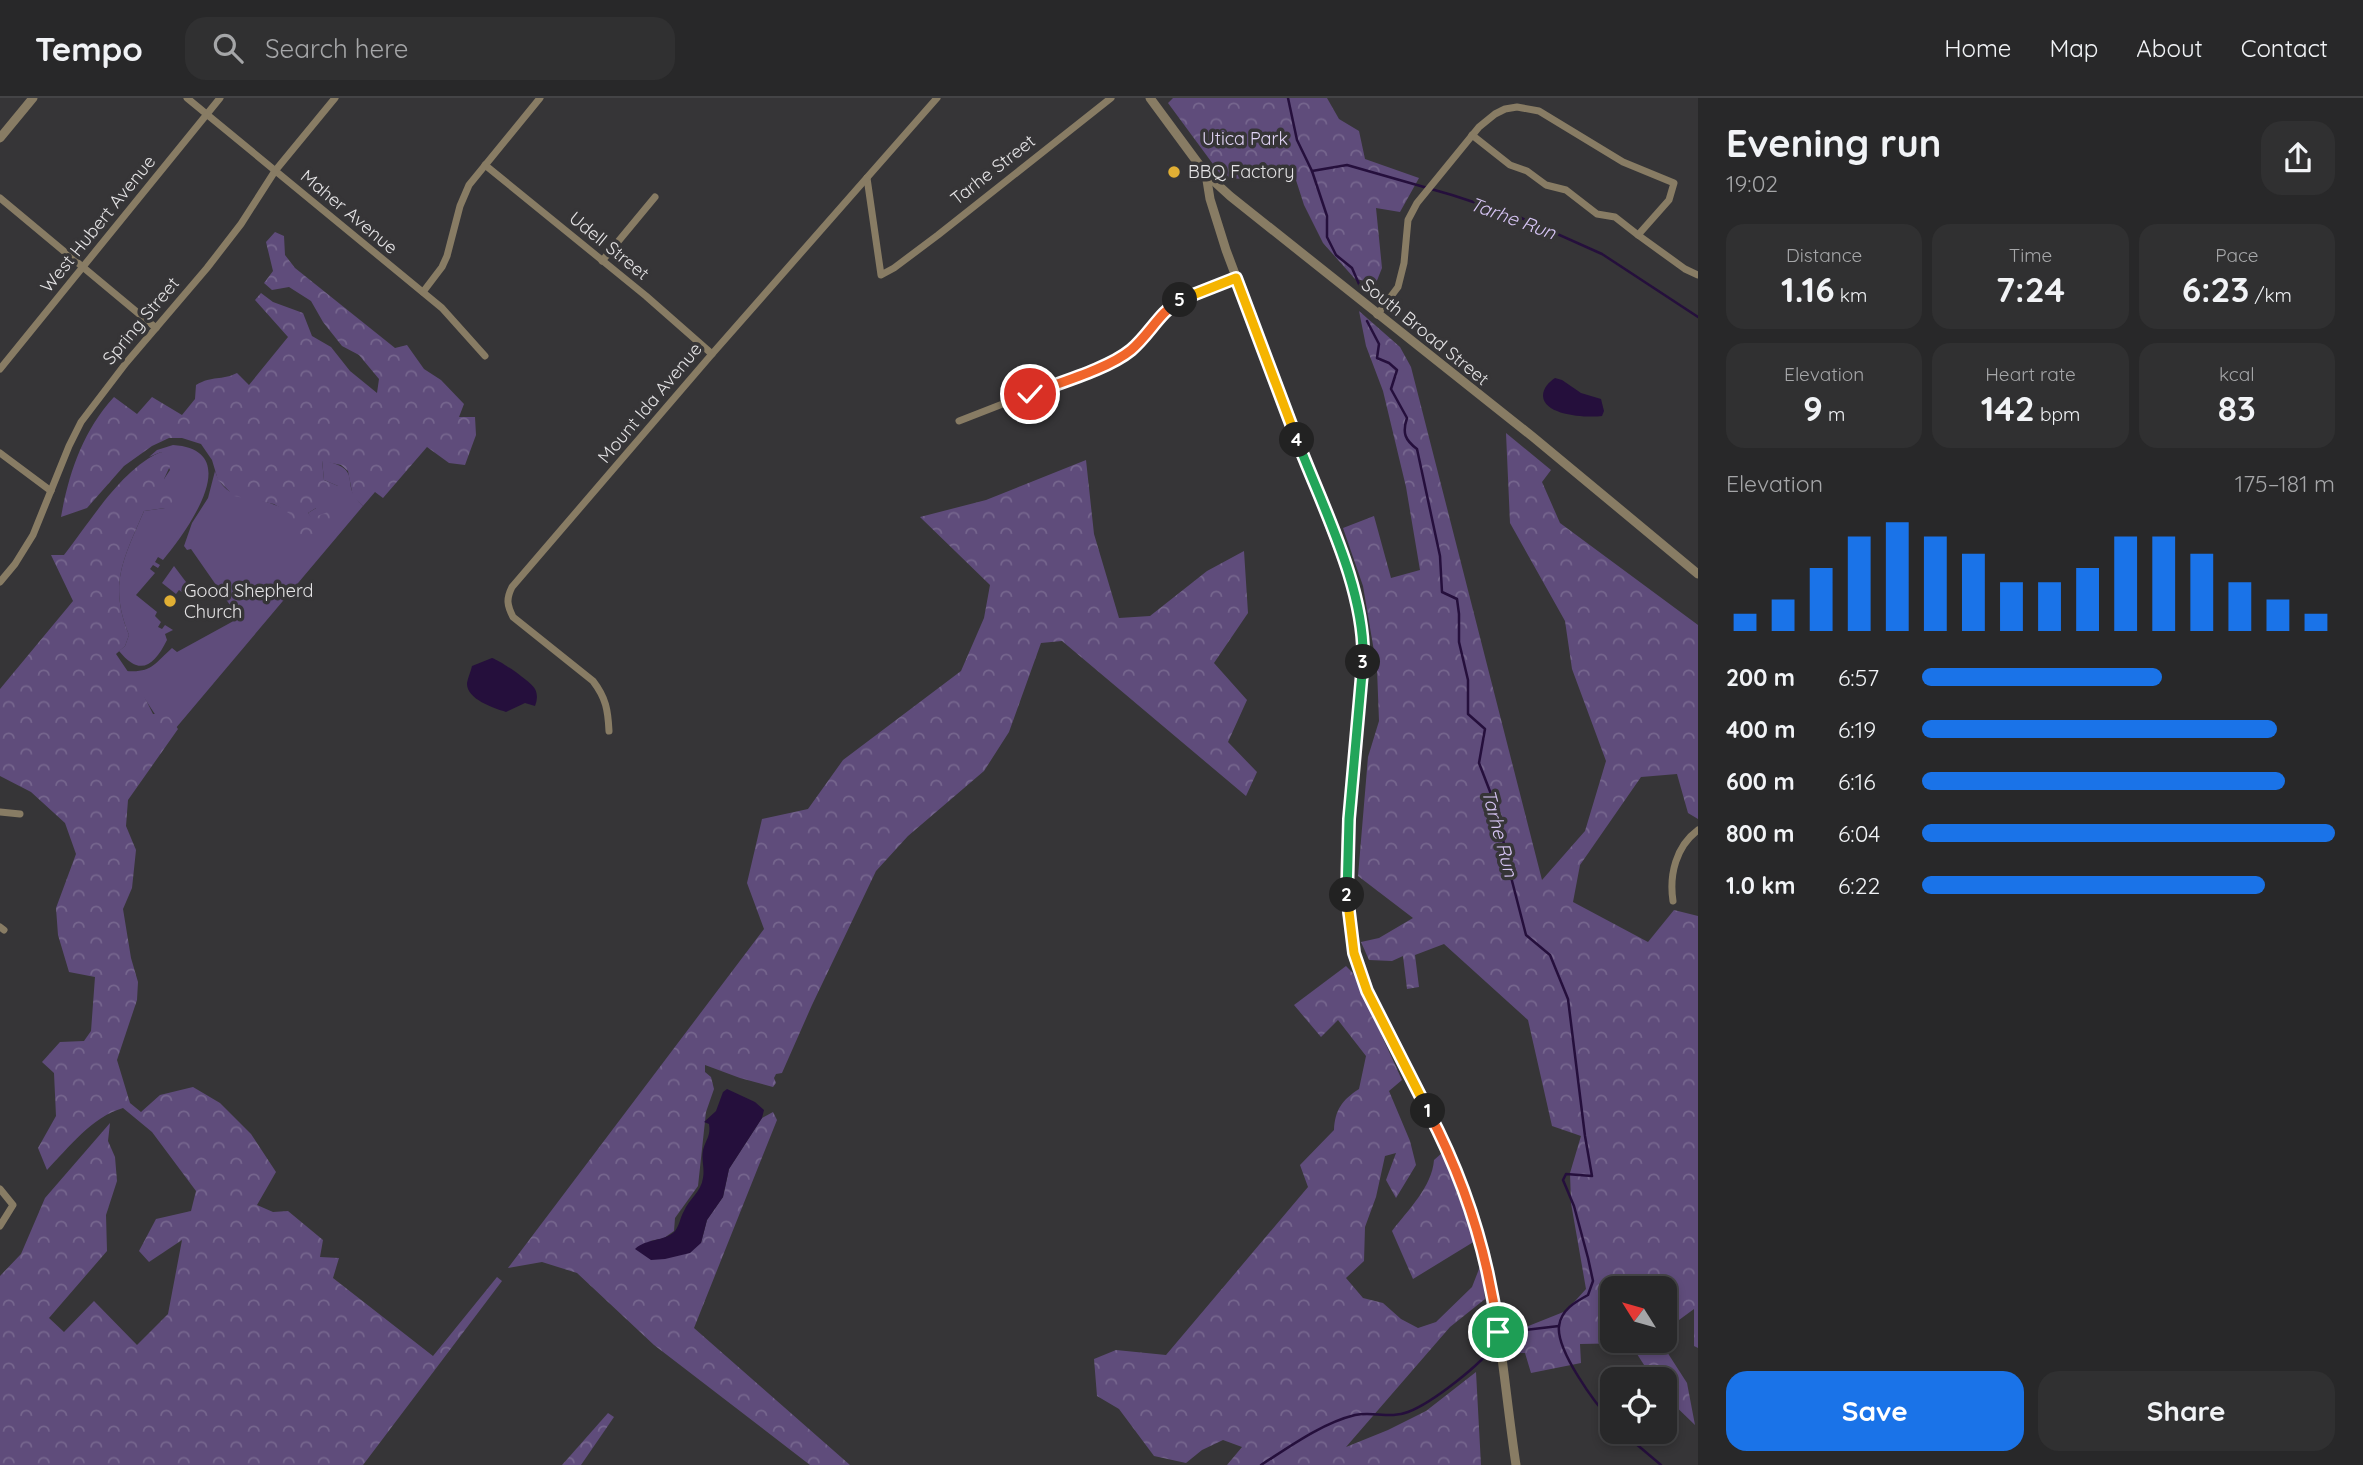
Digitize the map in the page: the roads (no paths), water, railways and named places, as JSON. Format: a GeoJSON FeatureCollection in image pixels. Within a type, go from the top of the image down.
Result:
{"type":"FeatureCollection","features":[{"type":"Feature","properties":{"kind":"street"},"geometry":{"type":"LineString","coordinates":[[0,138],[33,98]]}},
{"type":"Feature","properties":{"kind":"street","name":"Maher Avenue"},"geometry":{"type":"LineString","coordinates":[[187,98],[442,308],[485,356]]}},
{"type":"Feature","properties":{"kind":"street","name":"West Hubert Avenue"},"geometry":{"type":"LineString","coordinates":[[0,369],[220,98]]}},
{"type":"Feature","properties":{"kind":"street","name":"Spring Street"},"geometry":{"type":"LineString","coordinates":[[0,582],[26,549],[81,422],[241,224],[275,171],[335,98]]}},
{"type":"Feature","properties":{"kind":"street"},"geometry":{"type":"LineString","coordinates":[[423,292],[442,267],[464,196],[485,165],[540,98]]}},
{"type":"Feature","properties":{"kind":"street","name":"Mount Ida Avenue"},"geometry":{"type":"LineString","coordinates":[[609,731],[608,705],[602,692],[593,681],[513,617],[507,596],[712,354],[937,98]]}},
{"type":"Feature","properties":{"kind":"street","name":"Tarhe Street"},"geometry":{"type":"LineString","coordinates":[[867,178],[881,275],[894,268],[1111,98]]}},
{"type":"Feature","properties":{"kind":"street","name":"South Broad Street"},"geometry":{"type":"LineString","coordinates":[[1150,98],[1206,174],[1250,213],[1533,437],[1698,574]]}},
{"type":"Feature","properties":{"kind":"street"},"geometry":{"type":"LineString","coordinates":[[1377,315],[1398,287],[1412,212],[1472,135],[1495,114],[1517,107],[1549,115],[1623,162],[1674,183],[1669,200],[1638,235]]}},
{"type":"Feature","properties":{"kind":"street"},"geometry":{"type":"LineString","coordinates":[[1472,135],[1510,165],[1527,171],[1546,185],[1566,190],[1597,214],[1615,217],[1685,269],[1698,275]]}},
{"type":"Feature","properties":{"kind":"street","name":"Udell Street"},"geometry":{"type":"LineString","coordinates":[[485,165],[712,354]]}},
{"type":"Feature","properties":{"kind":"street"},"geometry":{"type":"LineString","coordinates":[[1206,174],[1212,205],[1236,278],[1357,599],[1363,633],[1363,666],[1346,878],[1354,953],[1377,1012],[1451,1158],[1476,1223],[1490,1279],[1516,1465]]}},
{"type":"Feature","properties":{"kind":"street"},"geometry":{"type":"LineString","coordinates":[[602,261],[655,197]]}},
{"type":"Feature","properties":{"kind":"street"},"geometry":{"type":"LineString","coordinates":[[0,198],[156,328]]}},
{"type":"Feature","properties":{"kind":"street"},"geometry":{"type":"LineString","coordinates":[[959,421],[1120,358],[1134,348],[1172,305],[1236,278]]}},
{"type":"Feature","properties":{"kind":"street"},"geometry":{"type":"LineString","coordinates":[[0,453],[51,491]]}},
{"type":"Feature","properties":{"kind":"street"},"geometry":{"type":"LineString","coordinates":[[0,812],[20,814]]}},
{"type":"Feature","properties":{"kind":"street"},"geometry":{"type":"LineString","coordinates":[[1673,901],[1672,879],[1677,858],[1687,841],[1698,830]]}},
{"type":"Feature","properties":{"kind":"street"},"geometry":{"type":"LineString","coordinates":[[0,1189],[13,1205],[0,1226]]}},
{"type":"Feature","properties":{"kind":"waterway","name":"Tarhe Run"},"geometry":{"type":"LineString","coordinates":[[1288,98],[1297,140],[1312,171],[1327,216],[1327,237],[1336,255],[1352,268],[1362,291]]}},
{"type":"Feature","properties":{"kind":"waterway","name":"Tarhe Run"},"geometry":{"type":"LineString","coordinates":[[1312,171],[1347,165],[1519,217],[1602,254],[1698,317]]}},
{"type":"Feature","properties":{"kind":"waterway","name":"Tarhe Run"},"geometry":{"type":"LineString","coordinates":[[1367,321],[1379,344],[1377,358],[1397,370],[1391,389],[1407,418],[1406,436],[1417,449],[1440,556],[1442,592],[1457,599],[1459,642],[1468,680],[1468,714],[1485,729],[1479,763],[1496,807],[1526,935],[1550,955],[1568,999],[1592,1176],[1566,1174],[1563,1180],[1574,1206],[1593,1281],[1588,1295],[1566,1311],[1559,1326],[1570,1362],[1600,1407]]}},
{"type":"Feature","properties":{"kind":"waterway","name":"Tarhe Run"},"geometry":{"type":"LineString","coordinates":[[1501,1339],[1525,1330],[1559,1326]]}},
{"type":"Feature","properties":{"kind":"waterway","name":"Tarhe Run"},"geometry":{"type":"LineString","coordinates":[[1261,1465],[1306,1436],[1343,1419],[1361,1414],[1402,1414],[1418,1407],[1468,1372],[1496,1343]]}},
{"type":"Feature","properties":{"kind":"waterway","name":"Tarhe Run"},"geometry":{"type":"LineString","coordinates":[[1636,1444],[1661,1465]]}},
{"type":"Feature","properties":{"kind":"place","name":"BBQ Factory"},"geometry":{"type":"Point","coordinates":[1174,172]}},
{"type":"Feature","properties":{"kind":"place","name":"Good Shepherd Church"},"geometry":{"type":"Point","coordinates":[170,601]}},
{"type":"Feature","properties":{"kind":"park label","name":"Utica Park"},"geometry":{"type":"Point","coordinates":[1245,139]}}]}
